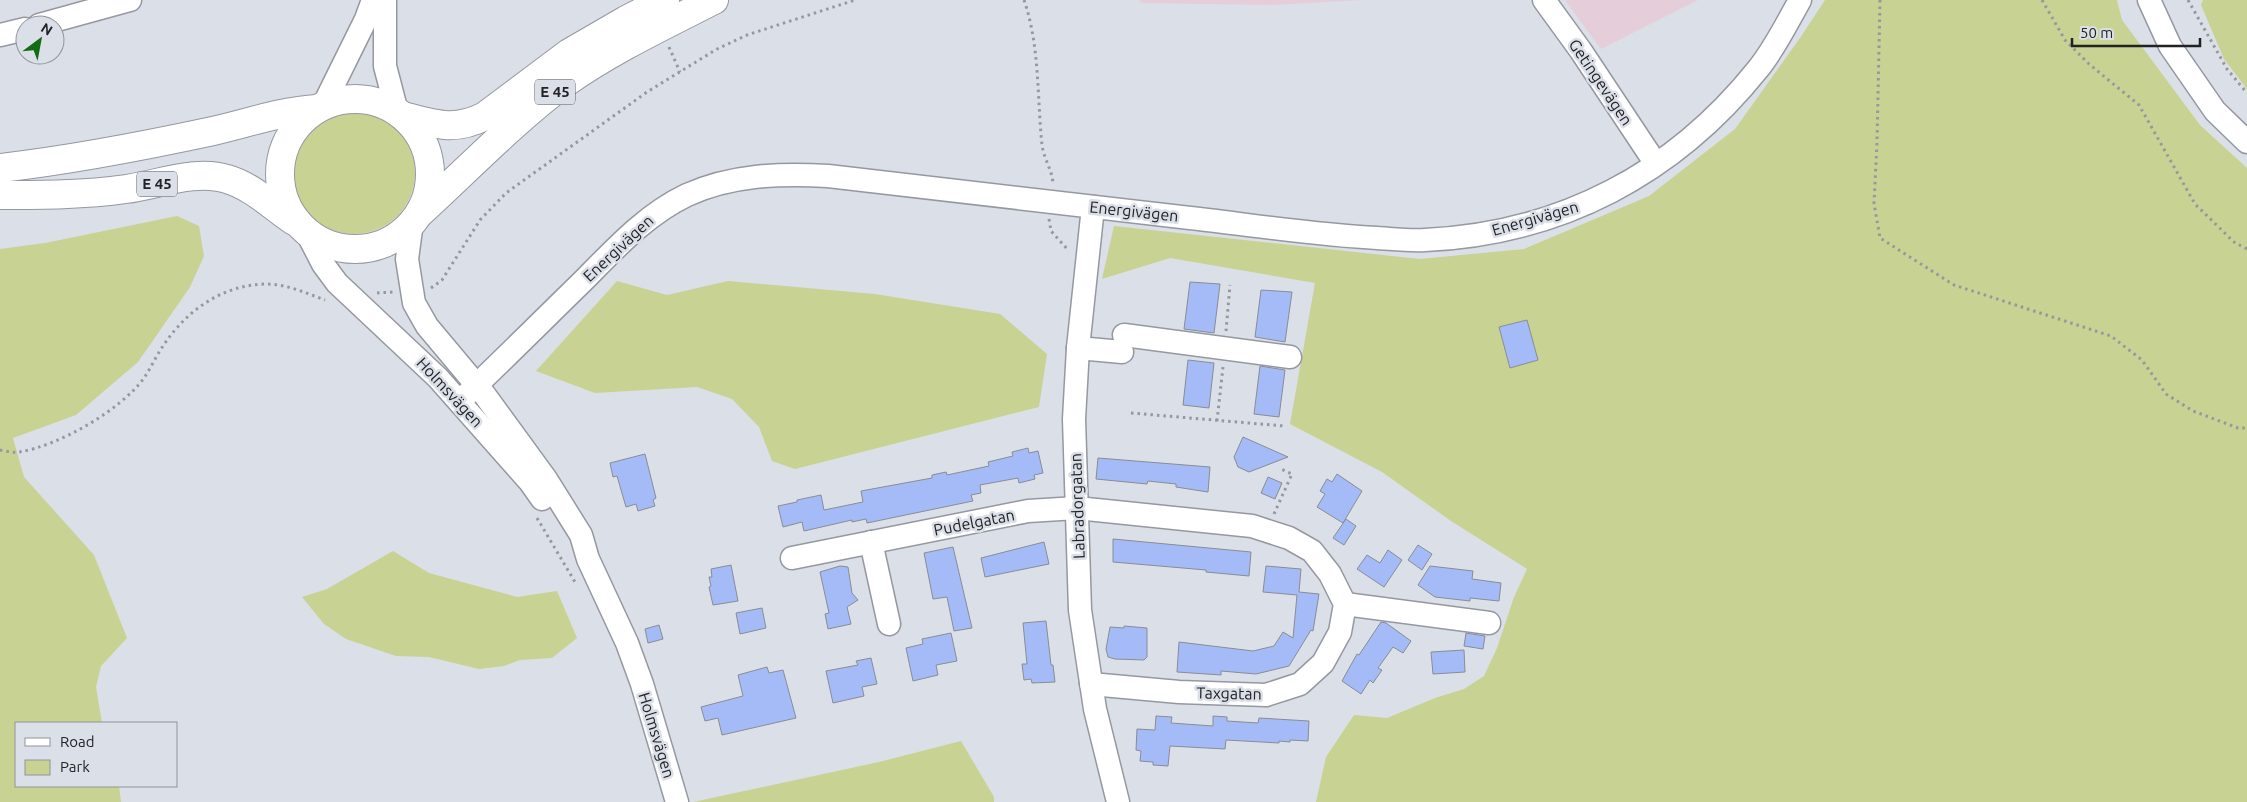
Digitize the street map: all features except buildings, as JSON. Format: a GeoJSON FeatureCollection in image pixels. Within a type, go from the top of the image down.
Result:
{"type":"FeatureCollection","features":[{"type":"Feature","properties":{"kind":"highway","name":"E 45"},"geometry":{"type":"LineString","coordinates":[[0,168],[61,160],[214,131],[348,99],[365,99],[382,104],[400,114],[452,127],[474,122],[568,54],[665,0]]}},
{"type":"Feature","properties":{"kind":"highway","name":"E 45"},"geometry":{"type":"LineString","coordinates":[[0,195],[77,194],[125,190],[199,176],[216,176],[242,185],[332,246],[361,249],[390,241],[540,103],[564,84],[635,40],[714,0]]}},
{"type":"Feature","properties":{"kind":"highway","name":"E 45"},"geometry":{"type":"LineString","coordinates":[[303,228],[288,209],[282,191],[280,162],[290,136],[302,120],[320,107]]}},
{"type":"Feature","properties":{"kind":"highway","name":"E 45"},"geometry":{"type":"LineString","coordinates":[[400,114],[420,137],[429,162],[429,184],[425,200],[415,218]]}},
{"type":"Feature","properties":{"kind":"street"},"geometry":{"type":"LineString","coordinates":[[65,18],[130,0]]}},
{"type":"Feature","properties":{"kind":"street"},"geometry":{"type":"LineString","coordinates":[[320,107],[366,18],[373,0]]}},
{"type":"Feature","properties":{"kind":"street"},"geometry":{"type":"LineString","coordinates":[[385,0],[385,66],[400,114]]}},
{"type":"Feature","properties":{"kind":"street","name":"Getingevägen"},"geometry":{"type":"LineString","coordinates":[[1544,0],[1581,51],[1656,164]]}},
{"type":"Feature","properties":{"kind":"street","name":"Energivägen"},"geometry":{"type":"LineString","coordinates":[[460,401],[623,240],[656,214],[679,200],[721,184],[753,177],[785,174],[828,176],[1337,236],[1425,240],[1489,232],[1548,218],[1606,196],[1633,181],[1688,141],[1736,95],[1760,67],[1800,0]]}},
{"type":"Feature","properties":{"kind":"street"},"geometry":{"type":"LineString","coordinates":[[2148,0],[2170,46],[2215,111],[2247,142]]}},
{"type":"Feature","properties":{"kind":"street"},"geometry":{"type":"LineString","coordinates":[[0,35],[15,31]]}},
{"type":"Feature","properties":{"kind":"street","name":"Labradorgatan"},"geometry":{"type":"LineString","coordinates":[[1093,207],[1078,348],[1074,419],[1080,610],[1095,709],[1118,802]]}},
{"type":"Feature","properties":{"kind":"street","name":"Holmsvägen"},"geometry":{"type":"LineString","coordinates":[[415,218],[407,259],[414,302],[427,326],[477,385],[546,479],[581,535],[588,559],[627,643],[652,714],[677,802]]}},
{"type":"Feature","properties":{"kind":"street","name":"Holmsvägen"},"geometry":{"type":"LineString","coordinates":[[303,228],[323,264],[337,282],[410,350],[460,401],[530,482],[571,541],[588,559]]}},
{"type":"Feature","properties":{"kind":"street"},"geometry":{"type":"LineString","coordinates":[[1078,348],[1123,343],[1225,348],[1290,357]]}},
{"type":"Feature","properties":{"kind":"street"},"geometry":{"type":"LineString","coordinates":[[1077,508],[1252,526],[1289,538],[1312,551],[1330,574],[1345,604],[1489,623]]}},
{"type":"Feature","properties":{"kind":"street","name":"Pudelgatan"},"geometry":{"type":"LineString","coordinates":[[792,558],[1028,511],[1077,508]]}},
{"type":"Feature","properties":{"kind":"street"},"geometry":{"type":"LineString","coordinates":[[871,542],[889,624]]}},
{"type":"Feature","properties":{"kind":"street","name":"Taxgatan"},"geometry":{"type":"LineString","coordinates":[[1091,684],[1179,692],[1266,695],[1300,684],[1322,663],[1340,632],[1345,604]]}},
{"type":"Feature","properties":{"kind":"path"},"geometry":{"type":"LineString","coordinates":[[361,304],[372,294],[430,288],[442,280],[480,220],[506,193],[648,92],[717,49],[748,35],[855,0]]}},
{"type":"Feature","properties":{"kind":"path"},"geometry":{"type":"LineString","coordinates":[[1880,0],[1874,203],[1880,238],[1954,285],[2111,336],[2142,360],[2166,394],[2194,411],[2238,428],[2247,428]]}},
{"type":"Feature","properties":{"kind":"path"},"geometry":{"type":"LineString","coordinates":[[2042,0],[2064,40],[2089,64],[2139,105],[2195,204],[2234,242],[2247,249]]}},
{"type":"Feature","properties":{"kind":"path"},"geometry":{"type":"LineString","coordinates":[[2188,0],[2227,70],[2247,93]]}},
{"type":"Feature","properties":{"kind":"path"},"geometry":{"type":"LineString","coordinates":[[666,41],[680,72]]}},
{"type":"Feature","properties":{"kind":"path"},"geometry":{"type":"LineString","coordinates":[[0,450],[17,452],[51,444],[92,422],[128,395],[143,379],[164,345],[185,319],[206,301],[237,288],[267,284],[296,290],[326,300]]}},
{"type":"Feature","properties":{"kind":"path"},"geometry":{"type":"LineString","coordinates":[[1217,421],[1230,285]]}},
{"type":"Feature","properties":{"kind":"path"},"geometry":{"type":"LineString","coordinates":[[1132,413],[1284,426]]}},
{"type":"Feature","properties":{"kind":"path"},"geometry":{"type":"LineString","coordinates":[[1267,531],[1292,474],[1281,469]]}},
{"type":"Feature","properties":{"kind":"path"},"geometry":{"type":"LineString","coordinates":[[536,515],[576,583]]}},
{"type":"Feature","properties":{"kind":"shaded area"},"geometry":{"type":"Polygon","coordinates":[[[1139,0],[1362,0],[1271,5],[1142,3],[1139,0]]]}},
{"type":"Feature","properties":{"kind":"shaded area"},"geometry":{"type":"Polygon","coordinates":[[[1565,0],[1698,0],[1601,49],[1565,0]]]}},
{"type":"Feature","properties":{"kind":"green space"},"geometry":{"type":"Polygon","coordinates":[[[1825,0],[2117,0],[2122,20],[2200,125],[2247,168],[2247,802],[1316,802],[1326,757],[1354,715],[1387,718],[1435,698],[1464,689],[1484,676],[1497,648],[1514,597],[1527,569],[1451,521],[1382,472],[1290,424],[1315,283],[1170,258],[1102,279],[1114,226],[1420,259],[1524,249],[1649,196],[1735,129],[1825,0]]]}},
{"type":"Feature","properties":{"kind":"green space"},"geometry":{"type":"Polygon","coordinates":[[[2203,0],[2247,0],[2247,89],[2224,59],[2201,5],[2203,0]]]}},
{"type":"Feature","properties":{"kind":"green space"},"geometry":{"type":"Polygon","coordinates":[[[354,112],[378,116],[397,130],[411,149],[415,173],[411,197],[397,216],[378,230],[354,234],[330,230],[311,216],[297,197],[293,173],[297,149],[311,130],[330,116],[354,112]]]}},
{"type":"Feature","properties":{"kind":"green space"},"geometry":{"type":"Polygon","coordinates":[[[177,216],[199,226],[204,256],[190,287],[138,362],[76,415],[13,438],[24,477],[94,555],[127,638],[101,666],[96,687],[102,722],[15,722],[15,787],[119,787],[121,802],[0,802],[0,249],[45,243],[177,216]]]}},
{"type":"Feature","properties":{"kind":"green space"},"geometry":{"type":"Polygon","coordinates":[[[617,281],[667,295],[728,281],[875,294],[1000,314],[1047,354],[1039,407],[795,469],[772,461],[759,427],[732,399],[697,387],[595,393],[536,371],[617,281]]]}},
{"type":"Feature","properties":{"kind":"green space"},"geometry":{"type":"Polygon","coordinates":[[[393,551],[429,573],[517,597],[557,591],[577,638],[552,658],[520,660],[504,666],[479,669],[429,657],[396,656],[346,639],[324,624],[302,597],[327,589],[393,551]]]}},
{"type":"Feature","properties":{"kind":"green space"},"geometry":{"type":"Polygon","coordinates":[[[961,741],[994,797],[994,802],[693,802],[879,762],[961,741]]]}}]}
